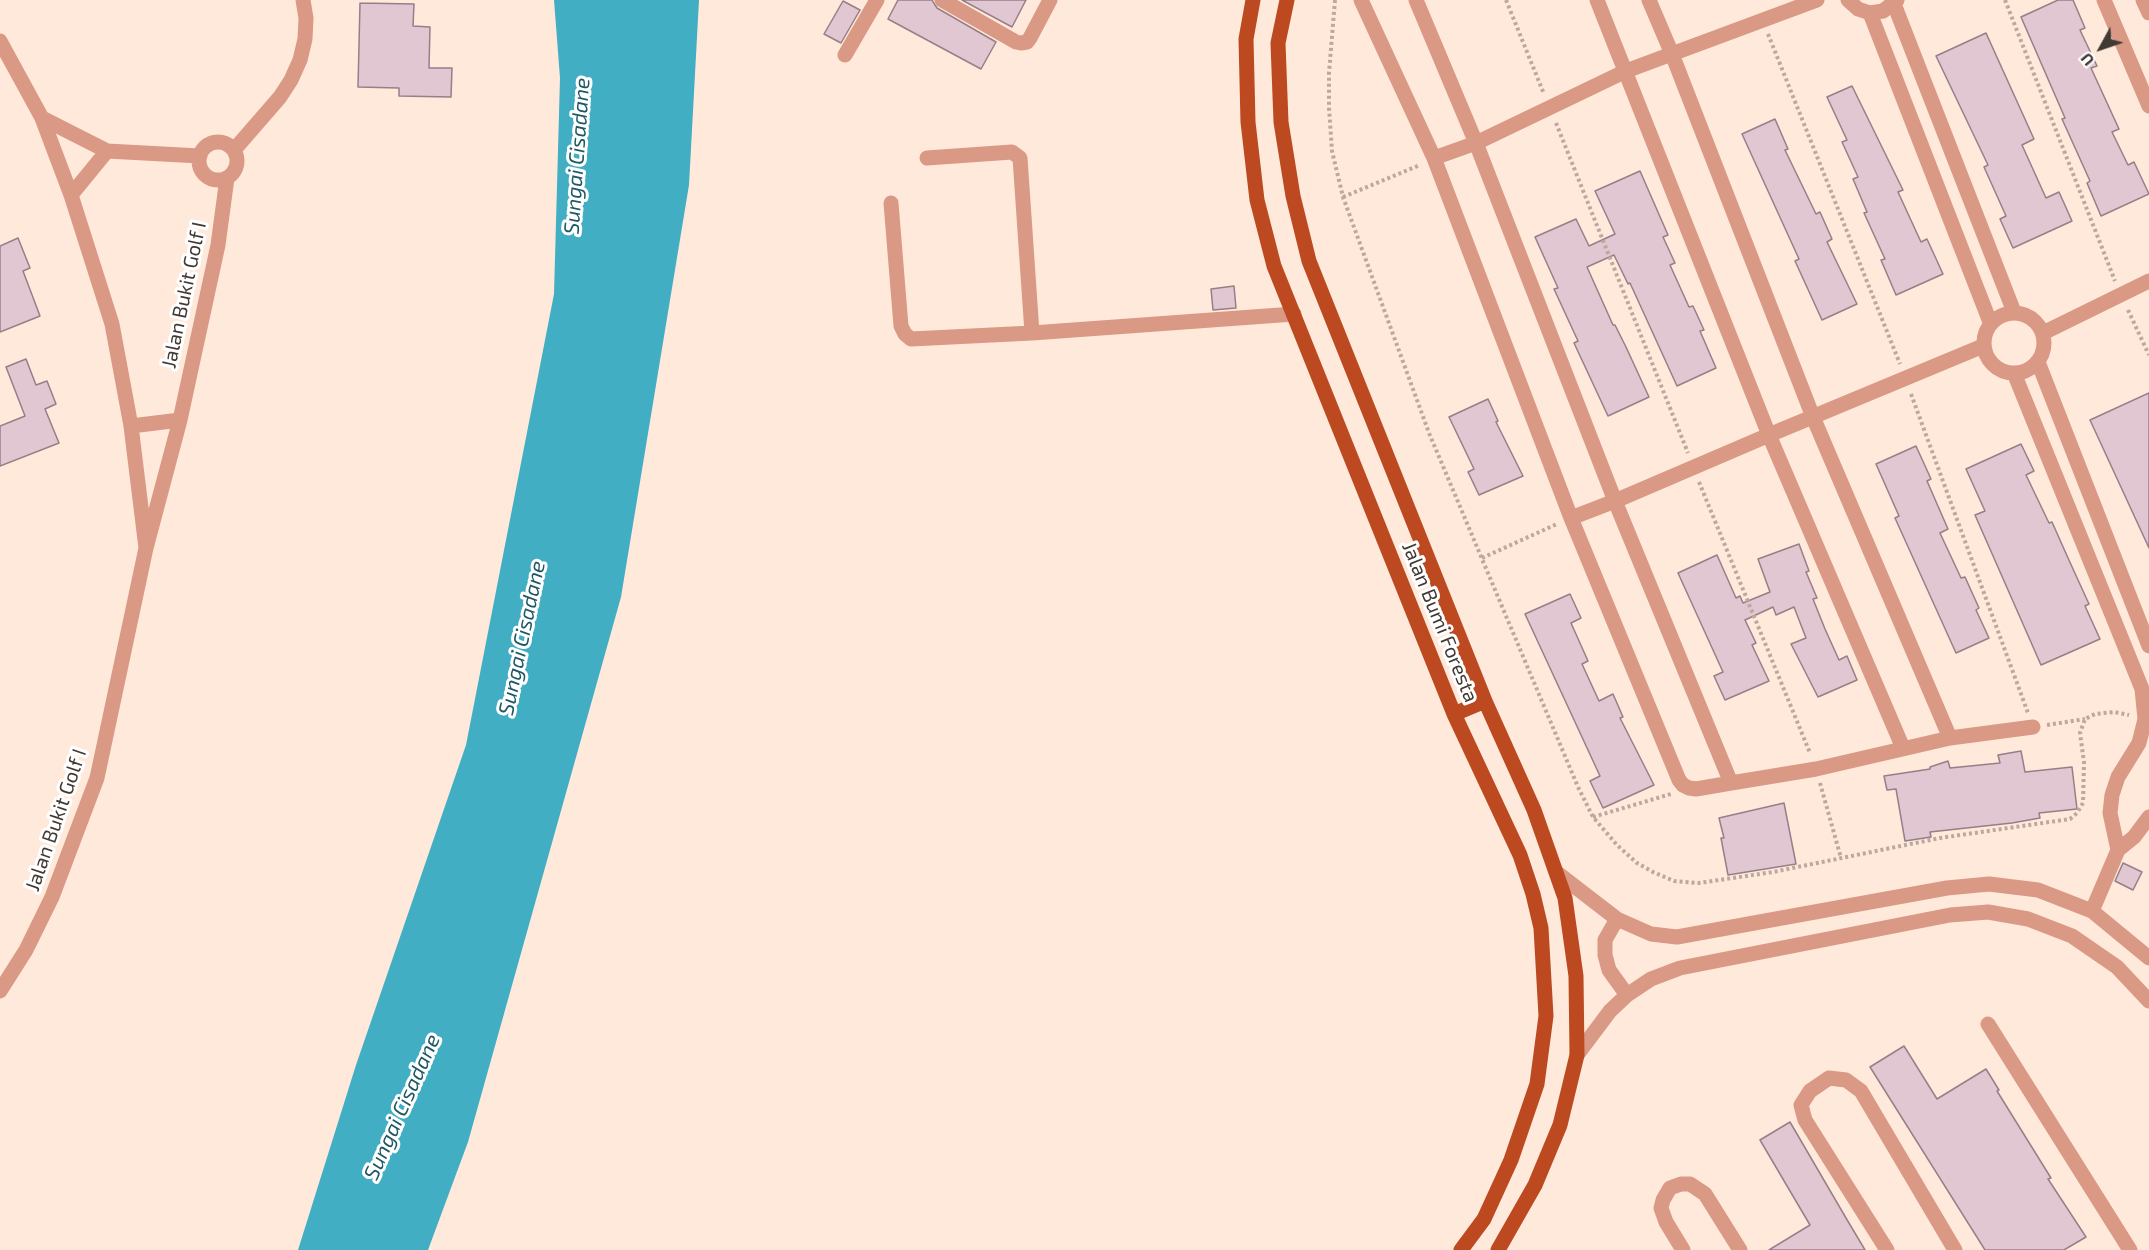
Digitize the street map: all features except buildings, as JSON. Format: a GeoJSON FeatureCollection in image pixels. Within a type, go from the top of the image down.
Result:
{"type":"FeatureCollection","features":[{"type":"Feature","properties":{"kind":"main road","name":"Jalan Bumi Foresta"},"geometry":{"type":"LineString","coordinates":[[1253,0],[1246,39],[1248,122],[1257,200],[1274,266],[1454,714],[1520,855],[1533,894],[1540,928],[1545,1016],[1537,1084],[1511,1160],[1484,1219],[1461,1250]]}},
{"type":"Feature","properties":{"kind":"main road","name":"Jalan Bumi Foresta"},"geometry":{"type":"LineString","coordinates":[[1287,0],[1278,44],[1281,122],[1293,196],[1309,261],[1485,701],[1534,810],[1565,898],[1576,976],[1577,1055],[1560,1125],[1535,1185],[1498,1250]]}},
{"type":"Feature","properties":{"kind":"main road"},"geometry":{"type":"LineString","coordinates":[[1454,714],[1485,701]]}},
{"type":"Feature","properties":{"kind":"street"},"geometry":{"type":"LineString","coordinates":[[234,150],[280,97],[300,60],[305,28],[303,0]]}},
{"type":"Feature","properties":{"kind":"street"},"geometry":{"type":"LineString","coordinates":[[845,55],[878,0]]}},
{"type":"Feature","properties":{"kind":"street"},"geometry":{"type":"LineString","coordinates":[[942,0],[1016,42],[1027,42],[1050,0]]}},
{"type":"Feature","properties":{"kind":"street"},"geometry":{"type":"LineString","coordinates":[[1361,0],[1434,159],[1571,518],[1679,780],[1689,788],[1731,783],[1816,769],[1950,738],[2033,727]]}},
{"type":"Feature","properties":{"kind":"street"},"geometry":{"type":"LineString","coordinates":[[1416,0],[1476,143],[1615,501],[1731,783]]}},
{"type":"Feature","properties":{"kind":"street"},"geometry":{"type":"LineString","coordinates":[[1597,0],[1769,435],[1903,748]]}},
{"type":"Feature","properties":{"kind":"street"},"geometry":{"type":"LineString","coordinates":[[1649,0],[1814,417],[1950,738]]}},
{"type":"Feature","properties":{"kind":"street"},"geometry":{"type":"LineString","coordinates":[[1434,159],[1476,143],[1626,71],[1817,0]]}},
{"type":"Feature","properties":{"kind":"street"},"geometry":{"type":"LineString","coordinates":[[1848,0],[1858,9],[1870,13],[1883,11],[1895,2],[2014,312]]}},
{"type":"Feature","properties":{"kind":"street"},"geometry":{"type":"LineString","coordinates":[[2104,0],[2149,106]]}},
{"type":"Feature","properties":{"kind":"street"},"geometry":{"type":"LineString","coordinates":[[2143,0],[2149,13]]}},
{"type":"Feature","properties":{"kind":"street"},"geometry":{"type":"LineString","coordinates":[[1870,13],[1990,322]]}},
{"type":"Feature","properties":{"kind":"street","name":"Jalan Bukit Golf I"},"geometry":{"type":"LineString","coordinates":[[0,41],[42,118],[71,195],[112,324],[131,426],[146,548]]}},
{"type":"Feature","properties":{"kind":"street"},"geometry":{"type":"LineString","coordinates":[[42,118],[107,151],[200,156]]}},
{"type":"Feature","properties":{"kind":"street"},"geometry":{"type":"LineString","coordinates":[[224,142],[234,150],[236,169],[222,180],[209,178],[201,168],[200,156],[206,146],[224,142]]}},
{"type":"Feature","properties":{"kind":"street"},"geometry":{"type":"LineString","coordinates":[[71,195],[107,151]]}},
{"type":"Feature","properties":{"kind":"street"},"geometry":{"type":"LineString","coordinates":[[927,158],[1012,152],[1020,158],[1032,333]]}},
{"type":"Feature","properties":{"kind":"street","name":"Jalan Bukit Golf I"},"geometry":{"type":"LineString","coordinates":[[0,991],[26,950],[52,897],[97,778],[146,548],[180,420],[218,245],[227,178]]}},
{"type":"Feature","properties":{"kind":"street"},"geometry":{"type":"LineString","coordinates":[[891,202],[901,326],[907,337],[911,339],[1032,333],[1294,314]]}},
{"type":"Feature","properties":{"kind":"street"},"geometry":{"type":"LineString","coordinates":[[2043,333],[2149,281]]}},
{"type":"Feature","properties":{"kind":"street"},"geometry":{"type":"LineString","coordinates":[[2014,312],[2027,315],[2037,323],[2043,333],[2042,354],[2038,362],[2023,372],[2000,370],[1988,360],[1983,346],[1984,333],[1990,322],[2001,314],[2014,312]]}},
{"type":"Feature","properties":{"kind":"street"},"geometry":{"type":"LineString","coordinates":[[1571,518],[1983,346]]}},
{"type":"Feature","properties":{"kind":"street"},"geometry":{"type":"LineString","coordinates":[[2038,362],[2149,646]]}},
{"type":"Feature","properties":{"kind":"street"},"geometry":{"type":"LineString","coordinates":[[2014,373],[2142,689],[2145,719],[2144,745],[2118,777],[2112,795],[2110,813],[2118,849]]}},
{"type":"Feature","properties":{"kind":"street"},"geometry":{"type":"LineString","coordinates":[[131,426],[180,420]]}},
{"type":"Feature","properties":{"kind":"street"},"geometry":{"type":"LineString","coordinates":[[2092,911],[2118,849],[2134,837],[2149,817]]}},
{"type":"Feature","properties":{"kind":"street"},"geometry":{"type":"LineString","coordinates":[[1556,872],[1617,919],[1651,934],[1677,937],[1947,888],[1989,884],[2038,890],[2092,911],[2149,958]]}},
{"type":"Feature","properties":{"kind":"street"},"geometry":{"type":"LineString","coordinates":[[1577,1055],[1610,1011],[1627,994],[1651,979],[1680,968],[1950,915],[1988,912],[2028,919],[2072,936],[2117,967],[2149,1001]]}},
{"type":"Feature","properties":{"kind":"street"},"geometry":{"type":"LineString","coordinates":[[1784,918],[1789,946]]}},
{"type":"Feature","properties":{"kind":"street"},"geometry":{"type":"LineString","coordinates":[[1617,919],[1605,940],[1605,955],[1609,970],[1627,994]]}},
{"type":"Feature","properties":{"kind":"street"},"geometry":{"type":"LineString","coordinates":[[1988,1024],[2130,1250]]}},
{"type":"Feature","properties":{"kind":"street"},"geometry":{"type":"LineString","coordinates":[[1887,1250],[1805,1120],[1802,1105],[1810,1091],[1829,1078],[1846,1080],[1861,1091],[1955,1250]]}},
{"type":"Feature","properties":{"kind":"street"},"geometry":{"type":"LineString","coordinates":[[1683,1250],[1666,1222],[1661,1208],[1670,1188],[1681,1184],[1690,1184],[1705,1194],[1740,1250]]}},
{"type":"Feature","properties":{"kind":"path"},"geometry":{"type":"LineString","coordinates":[[1335,0],[1329,73],[1329,108],[1332,151],[1343,197],[1429,433],[1578,787],[1593,817],[1617,845],[1637,863],[1674,881],[1699,883],[1773,872],[1940,838],[2070,819],[2083,803],[2084,762],[2080,733],[2085,719]]}},
{"type":"Feature","properties":{"kind":"path"},"geometry":{"type":"LineString","coordinates":[[1506,0],[1550,108]]}},
{"type":"Feature","properties":{"kind":"path"},"geometry":{"type":"LineString","coordinates":[[2005,0],[2121,295],[2149,355]]}},
{"type":"Feature","properties":{"kind":"path"},"geometry":{"type":"LineString","coordinates":[[1343,197],[1434,159]]}},
{"type":"Feature","properties":{"kind":"path"},"geometry":{"type":"LineString","coordinates":[[1482,558],[1571,518]]}},
{"type":"Feature","properties":{"kind":"path"},"geometry":{"type":"LineString","coordinates":[[2033,727],[2114,712],[2145,719]]}},
{"type":"Feature","properties":{"kind":"path"},"geometry":{"type":"LineString","coordinates":[[1593,817],[1689,788]]}},
{"type":"Feature","properties":{"kind":"water","name":"Sungai Cisadane"},"geometry":{"type":"Polygon","coordinates":[[[554,0],[699,0],[689,185],[621,597],[468,1142],[428,1250],[298,1250],[356,1065],[466,745],[554,294],[560,78],[554,0]]]}}]}
